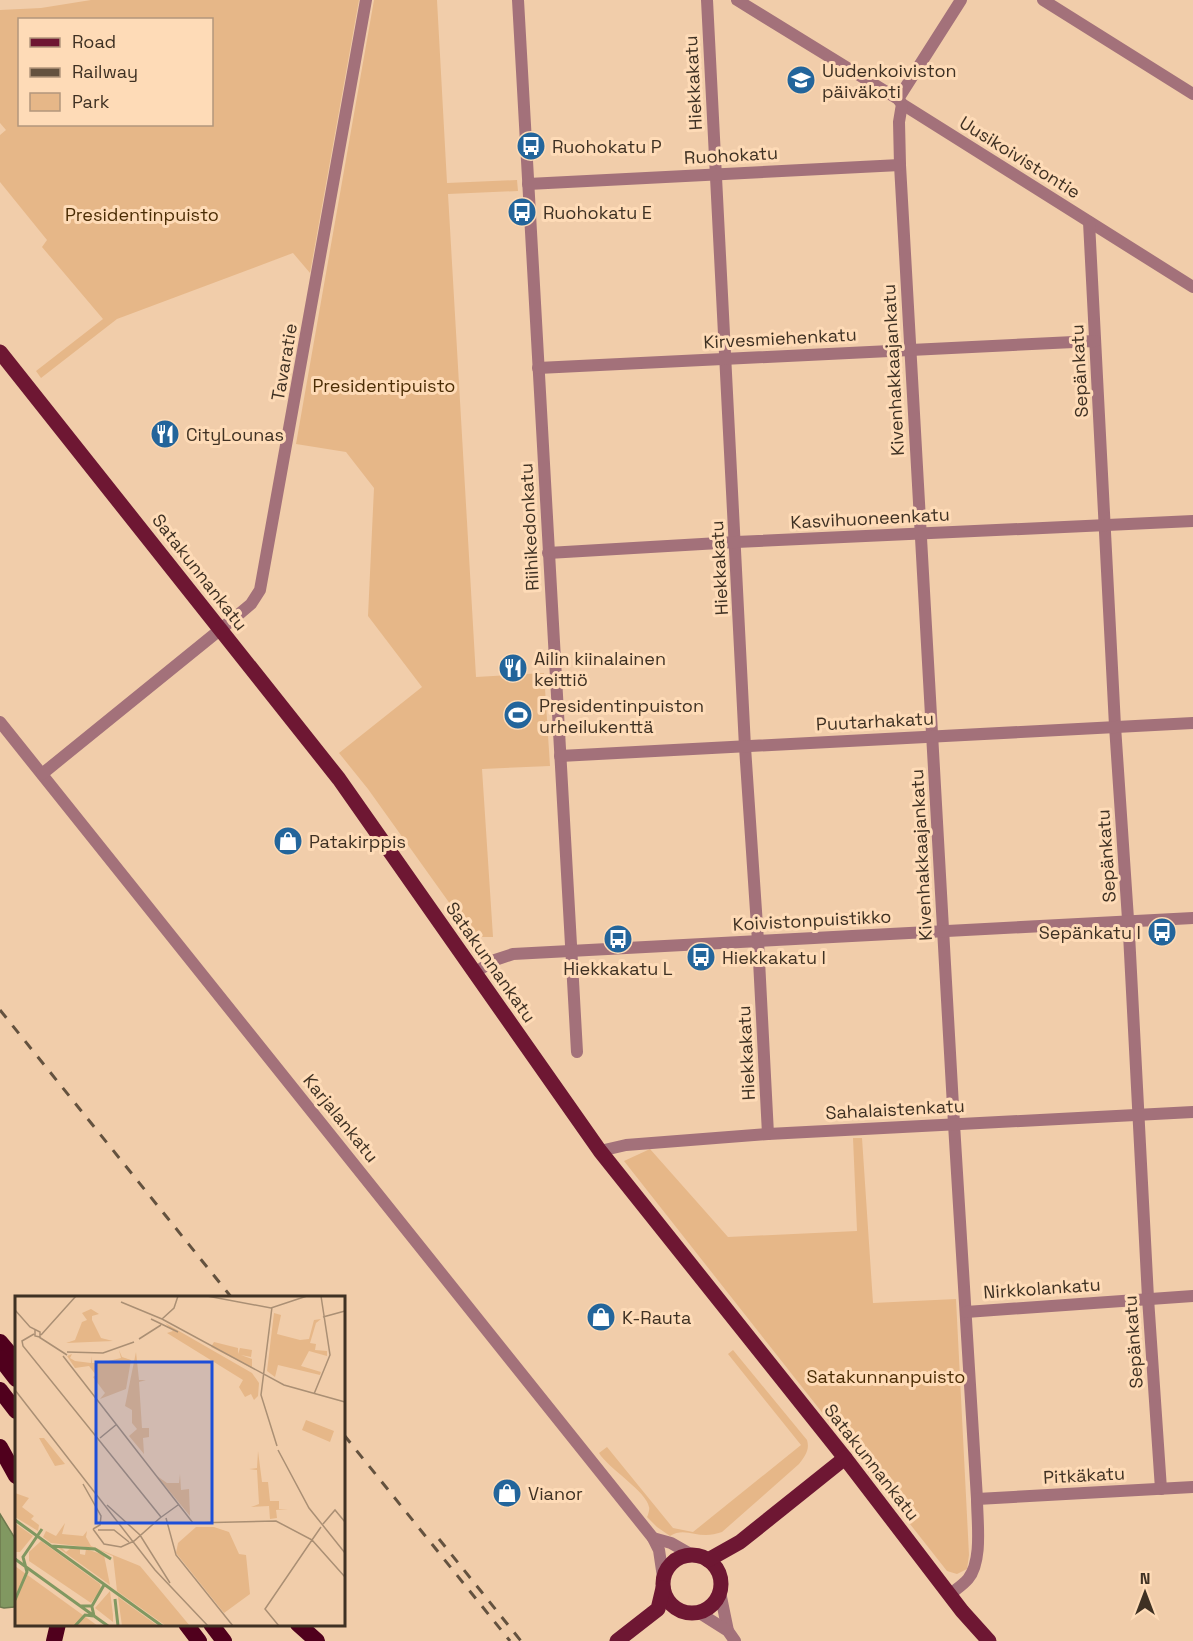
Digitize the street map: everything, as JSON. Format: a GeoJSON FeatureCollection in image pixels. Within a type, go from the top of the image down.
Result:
{"type":"FeatureCollection","features":[{"type":"Feature","properties":{"kind":"highway"},"geometry":{"type":"LineString","coordinates":[[0,1342],[15,1360]]}},
{"type":"Feature","properties":{"kind":"highway"},"geometry":{"type":"LineString","coordinates":[[0,1358],[15,1378]]}},
{"type":"Feature","properties":{"kind":"highway"},"geometry":{"type":"LineString","coordinates":[[0,1390],[15,1410]]}},
{"type":"Feature","properties":{"kind":"highway"},"geometry":{"type":"LineString","coordinates":[[0,1447],[15,1474]]}},
{"type":"Feature","properties":{"kind":"highway"},"geometry":{"type":"LineString","coordinates":[[54,1641],[58,1626]]}},
{"type":"Feature","properties":{"kind":"highway"},"geometry":{"type":"LineString","coordinates":[[188,1626],[200,1641]]}},
{"type":"Feature","properties":{"kind":"highway"},"geometry":{"type":"LineString","coordinates":[[213,1626],[224,1641]]}},
{"type":"Feature","properties":{"kind":"highway"},"geometry":{"type":"LineString","coordinates":[[300,1626],[317,1641]]}},
{"type":"Feature","properties":{"kind":"main road","name":"Satakunnankatu"},"geometry":{"type":"LineString","coordinates":[[0,352],[339,779],[600,1151],[845,1458],[962,1611],[990,1641]]}},
{"type":"Feature","properties":{"kind":"main road"},"geometry":{"type":"LineString","coordinates":[[708,1560],[740,1542],[845,1458]]}},
{"type":"Feature","properties":{"kind":"main road"},"geometry":{"type":"LineString","coordinates":[[718,1573],[740,1542]]}},
{"type":"Feature","properties":{"kind":"main road"},"geometry":{"type":"LineString","coordinates":[[617,1641],[658,1609],[669,1565],[682,1556],[692,1555],[708,1560],[718,1573],[721,1582],[720,1592],[708,1608],[690,1612],[658,1609]]}},
{"type":"Feature","properties":{"kind":"main road"},"geometry":{"type":"LineString","coordinates":[[663,1583],[669,1602],[690,1612]]}},
{"type":"Feature","properties":{"kind":"street","name":"Tavaratie"},"geometry":{"type":"LineString","coordinates":[[42,774],[221,630],[251,604],[262,584],[366,0]]}},
{"type":"Feature","properties":{"kind":"street","name":"Riihikedonkatu"},"geometry":{"type":"LineString","coordinates":[[518,0],[577,1052]]}},
{"type":"Feature","properties":{"kind":"street","name":"Hiekkakatu"},"geometry":{"type":"LineString","coordinates":[[706,0],[745,747],[768,1134]]}},
{"type":"Feature","properties":{"kind":"street","name":"Uusikoivistontie"},"geometry":{"type":"LineString","coordinates":[[737,0],[1193,287]]}},
{"type":"Feature","properties":{"kind":"street"},"geometry":{"type":"LineString","coordinates":[[900,101],[961,0]]}},
{"type":"Feature","properties":{"kind":"street"},"geometry":{"type":"LineString","coordinates":[[1043,0],[1193,94]]}},
{"type":"Feature","properties":{"kind":"street","name":"Kivenhakkaajankatu"},"geometry":{"type":"LineString","coordinates":[[900,101],[900,165],[920,534],[977,1499],[978,1547],[972,1572],[968,1580],[949,1594]]}},
{"type":"Feature","properties":{"kind":"street","name":"Ruohokatu"},"geometry":{"type":"LineString","coordinates":[[528,184],[900,165]]}},
{"type":"Feature","properties":{"kind":"street","name":"Sepänkatu"},"geometry":{"type":"LineString","coordinates":[[1089,222],[1115,726],[1161,1489]]}},
{"type":"Feature","properties":{"kind":"street","name":"Kirvesmiehenkatu"},"geometry":{"type":"LineString","coordinates":[[538,368],[1095,341]]}},
{"type":"Feature","properties":{"kind":"street","name":"Kasvihuoneenkatu"},"geometry":{"type":"LineString","coordinates":[[548,553],[1193,521]]}},
{"type":"Feature","properties":{"kind":"street","name":"Karjalankatu"},"geometry":{"type":"LineString","coordinates":[[0,722],[654,1538],[659,1550],[663,1583]]}},
{"type":"Feature","properties":{"kind":"street","name":"Puutarhakatu"},"geometry":{"type":"LineString","coordinates":[[560,756],[1193,723]]}},
{"type":"Feature","properties":{"kind":"street","name":"Koivistonpuistikko"},"geometry":{"type":"LineString","coordinates":[[474,973],[495,960],[513,954],[1193,918]]}},
{"type":"Feature","properties":{"kind":"street","name":"Sahalaistenkatu"},"geometry":{"type":"LineString","coordinates":[[600,1151],[626,1145],[768,1134],[1193,1112]]}},
{"type":"Feature","properties":{"kind":"street","name":"Nirkkolankatu"},"geometry":{"type":"LineString","coordinates":[[966,1312],[1193,1296]]}},
{"type":"Feature","properties":{"kind":"street","name":"Pitkäkatu"},"geometry":{"type":"LineString","coordinates":[[977,1499],[1193,1487]]}},
{"type":"Feature","properties":{"kind":"street","name":"Karjalankatu"},"geometry":{"type":"LineString","coordinates":[[654,1538],[670,1542],[692,1555]]}},
{"type":"Feature","properties":{"kind":"street"},"geometry":{"type":"LineString","coordinates":[[720,1592],[731,1636]]}},
{"type":"Feature","properties":{"kind":"street"},"geometry":{"type":"LineString","coordinates":[[690,1612],[731,1636]]}},
{"type":"Feature","properties":{"kind":"green space","name":"Presidentinpuisto"},"geometry":{"type":"Polygon","coordinates":[[[91,0],[359,0],[310,273],[293,253],[117,319],[41,378],[36,371],[103,319],[42,247],[47,240],[0,182],[0,135],[6,130],[0,123],[0,10],[41,8],[91,0]]]}},
{"type":"Feature","properties":{"kind":"green space","name":"Presidentipuisto"},"geometry":{"type":"Polygon","coordinates":[[[374,0],[437,0],[447,183],[517,180],[518,191],[448,194],[476,677],[544,673],[550,766],[482,769],[493,937],[482,937],[468,929],[368,789],[339,753],[422,687],[368,616],[374,488],[346,452],[296,444],[374,0]]]}},
{"type":"Feature","properties":{"kind":"green space","name":"Satakunnanpuisto"},"geometry":{"type":"Polygon","coordinates":[[[853,1138],[862,1138],[873,1303],[956,1299],[969,1555],[967,1569],[957,1574],[947,1571],[624,1161],[650,1149],[728,1237],[857,1231],[853,1138]]]}},
{"type":"Feature","properties":{"kind":"green space"},"geometry":{"type":"Polygon","coordinates":[[[733,1350],[807,1440],[805,1456],[799,1464],[722,1532],[706,1535],[679,1532],[670,1536],[647,1517],[649,1508],[642,1494],[610,1466],[599,1453],[607,1447],[673,1528],[693,1532],[801,1445],[728,1354],[733,1350]]]}},
{"type":"Feature","properties":{"kind":"shaded area"},"geometry":{"type":"Polygon","coordinates":[[[0,1514],[15,1538],[15,1606],[0,1607],[0,1514]]]}},
{"type":"Feature","properties":{"kind":"railway"},"geometry":{"type":"LineString","coordinates":[[0,1010],[230,1296]]}},
{"type":"Feature","properties":{"kind":"railway"},"geometry":{"type":"LineString","coordinates":[[345,1436],[510,1641]]}},
{"type":"Feature","properties":{"kind":"railway"},"geometry":{"type":"LineString","coordinates":[[439,1539],[521,1641]]}},
{"type":"Feature","properties":{"kind":"place","name":"Uudenkoiviston päiväkoti"},"geometry":{"type":"Point","coordinates":[801,80]}},
{"type":"Feature","properties":{"kind":"place","name":"Ruohokatu P"},"geometry":{"type":"Point","coordinates":[531,146]}},
{"type":"Feature","properties":{"kind":"place","name":"Ruohokatu E"},"geometry":{"type":"Point","coordinates":[522,212]}},
{"type":"Feature","properties":{"kind":"place","name":"CityLounas"},"geometry":{"type":"Point","coordinates":[165,434]}},
{"type":"Feature","properties":{"kind":"place","name":"Ailin kiinalainen keittiö"},"geometry":{"type":"Point","coordinates":[513,668]}},
{"type":"Feature","properties":{"kind":"place","name":"Presidentinpuiston urheilukenttä"},"geometry":{"type":"Point","coordinates":[518,715]}},
{"type":"Feature","properties":{"kind":"place","name":"Patakirppis"},"geometry":{"type":"Point","coordinates":[288,841]}},
{"type":"Feature","properties":{"kind":"place","name":"Sepänkatu I"},"geometry":{"type":"Point","coordinates":[1162,932]}},
{"type":"Feature","properties":{"kind":"place","name":"Hiekkakatu L"},"geometry":{"type":"Point","coordinates":[618,939]}},
{"type":"Feature","properties":{"kind":"place","name":"Hiekkakatu I"},"geometry":{"type":"Point","coordinates":[701,957]}},
{"type":"Feature","properties":{"kind":"place","name":"K-Rauta"},"geometry":{"type":"Point","coordinates":[601,1317]}},
{"type":"Feature","properties":{"kind":"place","name":"Vianor"},"geometry":{"type":"Point","coordinates":[507,1493]}}]}
